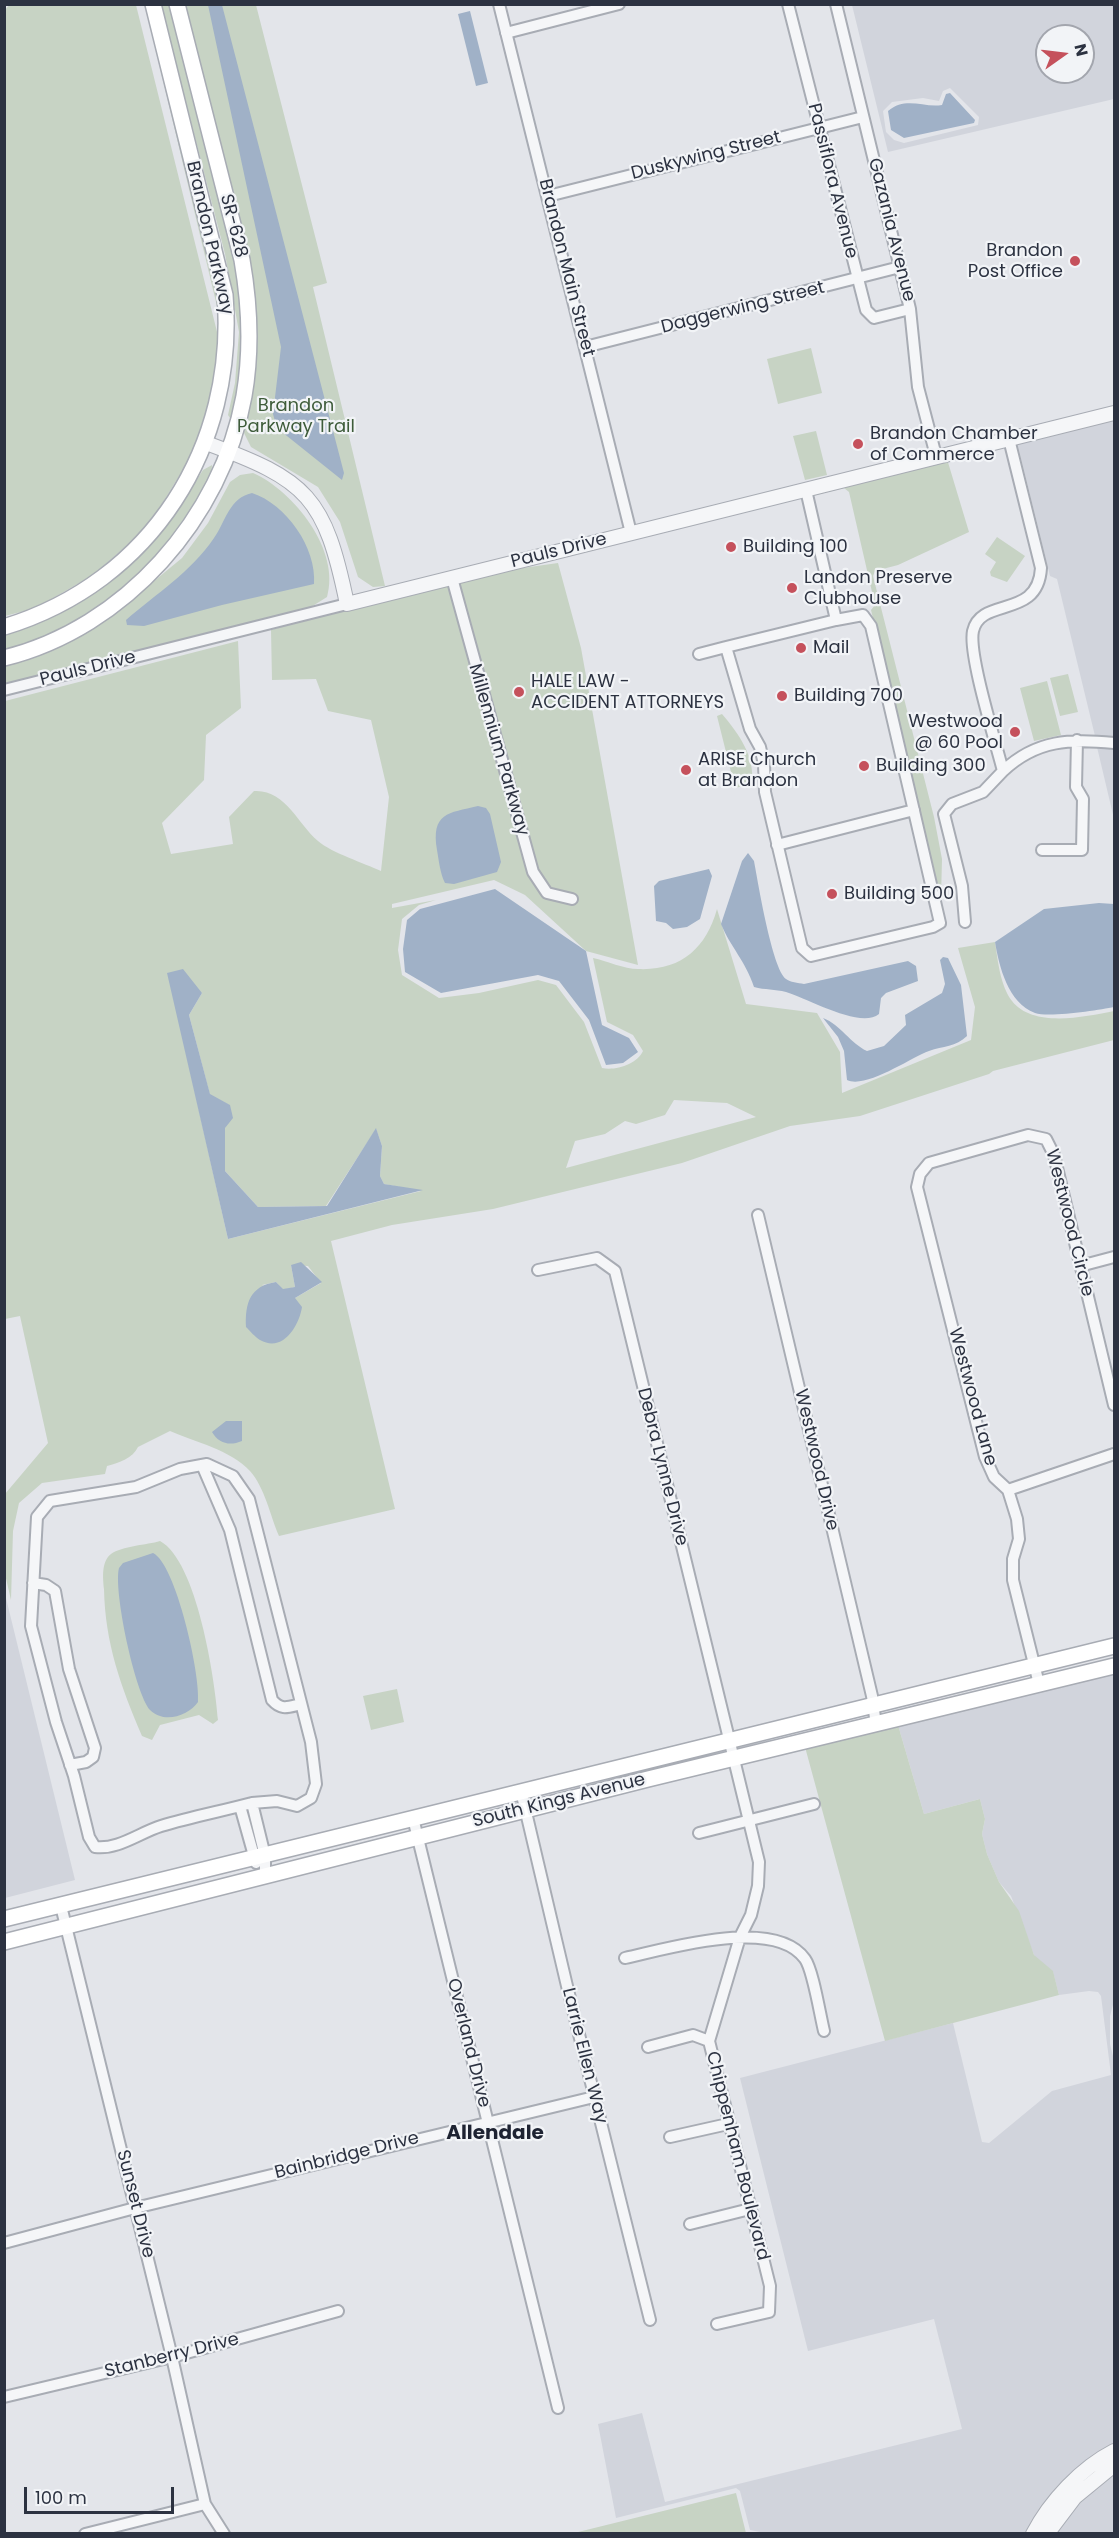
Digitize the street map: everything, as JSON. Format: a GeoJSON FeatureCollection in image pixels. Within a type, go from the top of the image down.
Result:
{"type":"FeatureCollection","features":[{"type":"Feature","properties":{"kind":"main road","name":"Brandon Parkway"},"geometry":{"type":"LineString","coordinates":[[4,627],[60,605],[85,590],[127,558],[169,510],[206,443],[221,391],[228,325],[225,295],[153,4]]}},
{"type":"Feature","properties":{"kind":"main road","name":"SR-628"},"geometry":{"type":"LineString","coordinates":[[177,4],[242,260],[248,294],[250,325],[247,373],[238,424],[229,451]]}},
{"type":"Feature","properties":{"kind":"main road"},"geometry":{"type":"LineString","coordinates":[[4,658],[70,633],[133,589],[166,557],[204,505],[229,451]]}},
{"type":"Feature","properties":{"kind":"main road","name":"South Kings Avenue"},"geometry":{"type":"LineString","coordinates":[[4,1919],[1114,1646]]}},
{"type":"Feature","properties":{"kind":"main road","name":"South Kings Avenue"},"geometry":{"type":"LineString","coordinates":[[4,1942],[417,1836],[1114,1666]]}},
{"type":"Feature","properties":{"kind":"street","name":"Brandon Main Street"},"geometry":{"type":"LineString","coordinates":[[499,4],[631,533]]}},
{"type":"Feature","properties":{"kind":"street"},"geometry":{"type":"LineString","coordinates":[[506,33],[619,4]]}},
{"type":"Feature","properties":{"kind":"street","name":"Passiflora Avenue"},"geometry":{"type":"LineString","coordinates":[[788,4],[866,310],[874,318],[910,309]]}},
{"type":"Feature","properties":{"kind":"street","name":"Gazania Avenue"},"geometry":{"type":"LineString","coordinates":[[836,4],[910,309],[918,387],[936,456]]}},
{"type":"Feature","properties":{"kind":"street","name":"Duskywing Street"},"geometry":{"type":"LineString","coordinates":[[548,196],[863,117]]}},
{"type":"Feature","properties":{"kind":"street","name":"Daggerwing Street"},"geometry":{"type":"LineString","coordinates":[[585,347],[900,267]]}},
{"type":"Feature","properties":{"kind":"street","name":"Pauls Drive"},"geometry":{"type":"LineString","coordinates":[[4,690],[1114,412]]}},
{"type":"Feature","properties":{"kind":"street"},"geometry":{"type":"LineString","coordinates":[[1003,771],[974,657],[973,629],[982,616],[991,611],[1017,604],[1031,594],[1040,580],[1041,568],[1009,439]]}},
{"type":"Feature","properties":{"kind":"street"},"geometry":{"type":"LineString","coordinates":[[206,443],[265,465],[288,480],[313,505],[330,534],[348,604]]}},
{"type":"Feature","properties":{"kind":"street"},"geometry":{"type":"LineString","coordinates":[[806,490],[836,620]]}},
{"type":"Feature","properties":{"kind":"street","name":"Millennium Parkway"},"geometry":{"type":"LineString","coordinates":[[452,578],[533,872],[547,893],[572,898]]}},
{"type":"Feature","properties":{"kind":"street"},"geometry":{"type":"LineString","coordinates":[[699,654],[726,647],[836,620],[863,615],[870,626],[940,922],[933,927],[811,956],[802,948],[765,792],[760,747],[750,729],[726,647]]}},
{"type":"Feature","properties":{"kind":"street"},"geometry":{"type":"LineString","coordinates":[[1042,849],[1082,850],[1083,799],[1076,787],[1077,740]]}},
{"type":"Feature","properties":{"kind":"street"},"geometry":{"type":"LineString","coordinates":[[965,922],[962,886],[944,814],[952,804],[983,792],[1019,756],[1043,746],[1077,740],[1114,743]]}},
{"type":"Feature","properties":{"kind":"street"},"geometry":{"type":"LineString","coordinates":[[777,845],[914,810]]}},
{"type":"Feature","properties":{"kind":"street","name":"Westwood Circle"},"geometry":{"type":"LineString","coordinates":[[920,1174],[929,1163],[1028,1135],[1046,1138],[1054,1155],[1114,1405]]}},
{"type":"Feature","properties":{"kind":"street","name":"Westwood Lane"},"geometry":{"type":"LineString","coordinates":[[920,1174],[917,1187],[985,1457],[993,1477],[1008,1490],[1017,1519],[1019,1539],[1013,1559],[1013,1580],[1039,1684]]}},
{"type":"Feature","properties":{"kind":"street","name":"Westwood Drive"},"geometry":{"type":"LineString","coordinates":[[758,1215],[872,1696],[876,1725]]}},
{"type":"Feature","properties":{"kind":"street"},"geometry":{"type":"LineString","coordinates":[[1080,1266],[1114,1257]]}},
{"type":"Feature","properties":{"kind":"street","name":"Debra Lynne Drive"},"geometry":{"type":"LineString","coordinates":[[538,1270],[597,1258],[615,1271],[729,1742]]}},
{"type":"Feature","properties":{"kind":"street"},"geometry":{"type":"LineString","coordinates":[[1008,1490],[1114,1454]]}},
{"type":"Feature","properties":{"kind":"street"},"geometry":{"type":"LineString","coordinates":[[207,1464],[233,1476],[249,1499],[311,1742],[315,1777],[311,1798],[297,1806],[277,1802],[252,1803],[159,1827],[133,1839],[103,1848],[95,1847],[89,1837],[31,1626],[38,1517],[50,1501],[136,1487],[180,1469],[202,1465],[207,1464]]}},
{"type":"Feature","properties":{"kind":"street"},"geometry":{"type":"LineString","coordinates":[[202,1465],[230,1530],[272,1700],[278,1707],[284,1708],[301,1704]]}},
{"type":"Feature","properties":{"kind":"street"},"geometry":{"type":"LineString","coordinates":[[33,1583],[46,1585],[55,1591],[69,1669],[95,1748],[93,1757],[86,1762],[70,1765]]}},
{"type":"Feature","properties":{"kind":"street","name":"Chippenham Boulevard"},"geometry":{"type":"LineString","coordinates":[[717,2324],[769,2312],[770,2286],[709,2041],[740,1937],[751,1915],[758,1887],[759,1862],[729,1742]]}},
{"type":"Feature","properties":{"kind":"street","name":"Larrie Ellen Way"},"geometry":{"type":"LineString","coordinates":[[521,1791],[650,2320]]}},
{"type":"Feature","properties":{"kind":"street"},"geometry":{"type":"LineString","coordinates":[[252,1803],[259,1857]]}},
{"type":"Feature","properties":{"kind":"street"},"geometry":{"type":"LineString","coordinates":[[699,1833],[814,1804]]}},
{"type":"Feature","properties":{"kind":"street"},"geometry":{"type":"LineString","coordinates":[[240,1806],[265,1876]]}},
{"type":"Feature","properties":{"kind":"street","name":"Overland Drive"},"geometry":{"type":"LineString","coordinates":[[413,1818],[558,2408]]}},
{"type":"Feature","properties":{"kind":"street","name":"Sunset Drive"},"geometry":{"type":"LineString","coordinates":[[61,1905],[172,2357],[205,2504],[224,2534]]}},
{"type":"Feature","properties":{"kind":"street"},"geometry":{"type":"LineString","coordinates":[[625,1959],[716,1937],[740,1937],[789,1944],[806,1960],[824,2031]]}},
{"type":"Feature","properties":{"kind":"street"},"geometry":{"type":"LineString","coordinates":[[648,2047],[693,2035],[709,2041]]}},
{"type":"Feature","properties":{"kind":"street","name":"Bainbridge Drive"},"geometry":{"type":"LineString","coordinates":[[4,2242],[594,2097]]}},
{"type":"Feature","properties":{"kind":"street"},"geometry":{"type":"LineString","coordinates":[[670,2137],[728,2124]]}},
{"type":"Feature","properties":{"kind":"street"},"geometry":{"type":"LineString","coordinates":[[690,2224],[750,2209]]}},
{"type":"Feature","properties":{"kind":"street","name":"Stanberry Drive"},"geometry":{"type":"LineString","coordinates":[[4,2397],[172,2357],[338,2312]]}},
{"type":"Feature","properties":{"kind":"street"},"geometry":{"type":"LineString","coordinates":[[1033,2534],[1046,2513],[1071,2483],[1096,2462],[1114,2451]]}},
{"type":"Feature","properties":{"kind":"street"},"geometry":{"type":"LineString","coordinates":[[1047,2534],[1075,2497],[1114,2465]]}},
{"type":"Feature","properties":{"kind":"street"},"geometry":{"type":"LineString","coordinates":[[85,2534],[205,2504]]}},
{"type":"Feature","properties":{"kind":"shaded area"},"geometry":{"type":"Polygon","coordinates":[[[852,5],[1114,5],[1114,99],[888,152],[852,5]],[[950,88],[943,91],[939,101],[923,98],[892,102],[883,111],[886,132],[894,140],[904,143],[978,125],[979,117],[950,88]]]}},
{"type":"Feature","properties":{"kind":"shaded area"},"geometry":{"type":"Polygon","coordinates":[[[1114,418],[1114,738],[1095,736],[1057,579],[1050,576],[1017,442],[1114,418]]]}},
{"type":"Feature","properties":{"kind":"shaded area"},"geometry":{"type":"Polygon","coordinates":[[[1097,747],[1114,749],[1114,819],[1097,747]]]}},
{"type":"Feature","properties":{"kind":"shaded area"},"geometry":{"type":"Polygon","coordinates":[[[5,1594],[75,1880],[4,1898],[5,1594]]]}},
{"type":"Feature","properties":{"kind":"shaded area"},"geometry":{"type":"Polygon","coordinates":[[[1114,1671],[1114,2001],[1110,2016],[1110,2044],[1114,2060],[1114,2446],[1027,2533],[770,2534],[750,2530],[740,2491],[736,2488],[616,2518],[598,2424],[642,2413],[665,2502],[962,2429],[934,2319],[808,2351],[740,2078],[953,2023],[982,2142],[989,2143],[1052,2091],[1111,2075],[1101,1996],[1098,1992],[1089,1991],[1059,1995],[1053,1972],[1036,1960],[1011,1896],[999,1882],[987,1854],[982,1834],[985,1819],[980,1799],[924,1814],[898,1725],[1114,1671]]]}},
{"type":"Feature","properties":{"kind":"shaded area"},"geometry":{"type":"Polygon","coordinates":[[[1114,2471],[1114,2533],[1053,2534],[1079,2500],[1114,2471]]]}},
{"type":"Feature","properties":{"kind":"green space"},"geometry":{"type":"Polygon","coordinates":[[[10,4],[136,5],[221,348],[219,367],[198,445],[148,527],[93,575],[36,608],[5,616],[5,10],[10,4]]]}},
{"type":"Feature","properties":{"kind":"green space"},"geometry":{"type":"Polygon","coordinates":[[[145,5],[150,5],[215,259],[221,323],[145,5]]]}},
{"type":"Feature","properties":{"kind":"green space"},"geometry":{"type":"Polygon","coordinates":[[[161,5],[172,5],[239,270],[245,351],[232,421],[228,415],[235,383],[239,332],[225,254],[161,5]]]}},
{"type":"Feature","properties":{"kind":"green space","name":"Brandon Parkway Trail"},"geometry":{"type":"Polygon","coordinates":[[[184,5],[256,5],[327,283],[313,287],[385,586],[373,587],[358,577],[340,522],[318,487],[251,447],[243,431],[252,397],[257,327],[252,275],[184,5]]]}},
{"type":"Feature","properties":{"kind":"green space"},"geometry":{"type":"Polygon","coordinates":[[[811,348],[822,393],[778,404],[767,359],[811,348]]]}},
{"type":"Feature","properties":{"kind":"green space"},"geometry":{"type":"Polygon","coordinates":[[[816,431],[827,475],[805,480],[793,436],[816,431]]]}},
{"type":"Feature","properties":{"kind":"green space"},"geometry":{"type":"Polygon","coordinates":[[[947,459],[969,532],[898,565],[875,571],[873,576],[934,817],[942,859],[941,898],[871,610],[875,605],[849,492],[844,488],[812,496],[812,493],[947,459]]]}},
{"type":"Feature","properties":{"kind":"green space"},"geometry":{"type":"Polygon","coordinates":[[[212,465],[204,491],[184,523],[140,575],[75,623],[5,651],[5,633],[67,608],[123,570],[162,530],[203,470],[212,465]]]}},
{"type":"Feature","properties":{"kind":"green space","name":"Brandon Parkway Trail"},"geometry":{"type":"Polygon","coordinates":[[[253,473],[284,494],[311,524],[321,542],[327,561],[330,579],[327,597],[311,607],[5,684],[5,665],[125,605],[182,558],[208,523],[230,482],[240,475],[253,473]]]}},
{"type":"Feature","properties":{"kind":"green space"},"geometry":{"type":"Polygon","coordinates":[[[997,537],[1025,556],[1007,582],[991,576],[990,572],[996,562],[985,554],[997,537]]]}},
{"type":"Feature","properties":{"kind":"green space"},"geometry":{"type":"Polygon","coordinates":[[[558,563],[581,648],[638,965],[586,951],[525,895],[494,880],[392,904],[392,908],[436,900],[419,905],[402,919],[398,950],[402,975],[439,998],[479,993],[538,980],[556,985],[584,1022],[602,1068],[620,1067],[636,1060],[643,1051],[633,1035],[607,1022],[593,958],[633,969],[667,966],[689,955],[698,946],[706,936],[717,909],[746,1004],[817,1013],[840,1052],[842,1093],[971,1040],[975,1007],[958,948],[995,942],[1000,973],[1008,995],[1021,1009],[1033,1015],[1046,1018],[1074,1018],[1114,1011],[1114,1040],[993,1071],[860,1116],[790,1126],[682,1163],[493,1209],[392,1225],[331,1241],[395,1509],[279,1536],[263,1494],[250,1471],[223,1452],[170,1431],[138,1447],[125,1459],[107,1466],[105,1474],[42,1483],[19,1503],[13,1531],[11,1600],[5,1574],[5,1494],[48,1443],[20,1316],[5,1319],[5,701],[238,641],[241,708],[206,735],[204,780],[162,823],[171,854],[233,844],[229,817],[254,791],[265,792],[283,801],[311,834],[324,845],[381,871],[389,797],[371,720],[328,711],[316,679],[272,680],[271,630],[452,578],[558,563]],[[168,973],[228,1239],[421,1191],[384,1184],[380,1176],[382,1146],[376,1129],[326,1206],[258,1207],[225,1171],[225,1128],[229,1105],[210,1095],[189,1015],[202,993],[168,973]],[[674,1100],[665,1115],[636,1124],[625,1121],[605,1134],[575,1141],[566,1168],[756,1117],[727,1103],[674,1100]],[[291,1265],[295,1287],[283,1290],[276,1282],[262,1285],[295,1298],[321,1283],[308,1266],[291,1265]]]}},
{"type":"Feature","properties":{"kind":"green space"},"geometry":{"type":"Polygon","coordinates":[[[1068,674],[1078,712],[1060,716],[1050,678],[1068,674]]]}},
{"type":"Feature","properties":{"kind":"green space"},"geometry":{"type":"Polygon","coordinates":[[[1047,681],[1061,735],[1034,741],[1020,688],[1047,681]]]}},
{"type":"Feature","properties":{"kind":"green space"},"geometry":{"type":"Polygon","coordinates":[[[722,714],[740,738],[748,755],[752,784],[735,788],[717,716],[722,714]]]}},
{"type":"Feature","properties":{"kind":"green space"},"geometry":{"type":"Polygon","coordinates":[[[160,1541],[173,1553],[194,1596],[208,1651],[218,1720],[213,1724],[199,1715],[160,1725],[152,1740],[142,1736],[127,1700],[116,1664],[107,1628],[103,1575],[108,1557],[116,1551],[160,1541]]]}},
{"type":"Feature","properties":{"kind":"green space"},"geometry":{"type":"Polygon","coordinates":[[[397,1689],[404,1722],[371,1730],[363,1696],[397,1689]]]}},
{"type":"Feature","properties":{"kind":"green space"},"geometry":{"type":"Polygon","coordinates":[[[898,1725],[924,1814],[980,1799],[985,1819],[982,1834],[987,1854],[999,1882],[1019,1911],[1034,1955],[1053,1971],[1059,1995],[885,2041],[805,1747],[898,1725]]]}},
{"type":"Feature","properties":{"kind":"green space"},"geometry":{"type":"Polygon","coordinates":[[[736,2493],[746,2533],[574,2533],[736,2493]]]}},
{"type":"Feature","properties":{"kind":"water"},"geometry":{"type":"Polygon","coordinates":[[[208,5],[222,5],[344,473],[342,480],[277,428],[273,414],[281,347],[208,5]]]}},
{"type":"Feature","properties":{"kind":"water"},"geometry":{"type":"Polygon","coordinates":[[[470,11],[488,83],[476,86],[458,14],[470,11]]]}},
{"type":"Feature","properties":{"kind":"water"},"geometry":{"type":"Polygon","coordinates":[[[950,93],[975,120],[974,123],[904,138],[891,130],[888,111],[908,103],[942,105],[946,94],[950,93]]]}},
{"type":"Feature","properties":{"kind":"water"},"geometry":{"type":"Polygon","coordinates":[[[252,493],[276,507],[297,529],[310,556],[314,570],[314,584],[144,626],[127,625],[126,620],[184,572],[205,550],[233,505],[252,493]]]}},
{"type":"Feature","properties":{"kind":"water"},"geometry":{"type":"Polygon","coordinates":[[[478,806],[486,808],[490,814],[501,862],[497,872],[454,884],[445,883],[437,850],[436,838],[439,822],[450,813],[478,806]]]}},
{"type":"Feature","properties":{"kind":"water"},"geometry":{"type":"Polygon","coordinates":[[[748,853],[754,861],[766,924],[776,959],[786,979],[804,984],[908,961],[916,966],[918,981],[886,993],[881,998],[879,1014],[870,1018],[860,1018],[834,1011],[786,992],[754,987],[721,924],[742,861],[748,853]]]}},
{"type":"Feature","properties":{"kind":"water"},"geometry":{"type":"Polygon","coordinates":[[[709,869],[712,876],[700,919],[687,927],[673,929],[666,923],[656,921],[654,886],[659,881],[709,869]]]}},
{"type":"Feature","properties":{"kind":"water"},"geometry":{"type":"Polygon","coordinates":[[[495,889],[586,951],[602,1025],[629,1038],[638,1052],[623,1063],[606,1065],[589,1020],[559,981],[538,975],[441,993],[405,972],[403,949],[407,920],[420,909],[495,889]]]}},
{"type":"Feature","properties":{"kind":"water"},"geometry":{"type":"Polygon","coordinates":[[[1099,903],[1114,904],[1114,1007],[1051,1015],[1035,1013],[1026,1008],[1018,1001],[1006,983],[995,942],[1044,909],[1099,903]]]}},
{"type":"Feature","properties":{"kind":"water"},"geometry":{"type":"Polygon","coordinates":[[[943,957],[948,958],[961,985],[967,1036],[949,1046],[929,1051],[876,1077],[855,1082],[847,1080],[844,1051],[838,1037],[823,1018],[867,1051],[884,1046],[906,1025],[905,1015],[942,993],[945,984],[940,960],[943,957]]]}},
{"type":"Feature","properties":{"kind":"water"},"geometry":{"type":"Polygon","coordinates":[[[183,969],[202,993],[189,1015],[210,1094],[230,1105],[233,1118],[225,1128],[225,1171],[258,1207],[327,1206],[376,1128],[382,1146],[380,1176],[384,1184],[423,1190],[228,1239],[167,973],[183,969]]]}},
{"type":"Feature","properties":{"kind":"water"},"geometry":{"type":"Polygon","coordinates":[[[301,1262],[322,1282],[295,1298],[302,1307],[297,1322],[288,1336],[276,1343],[260,1340],[246,1327],[248,1303],[251,1297],[260,1287],[267,1284],[276,1282],[283,1289],[295,1287],[291,1265],[301,1262]]]}},
{"type":"Feature","properties":{"kind":"water"},"geometry":{"type":"Polygon","coordinates":[[[226,1421],[242,1421],[242,1441],[225,1443],[215,1436],[212,1432],[226,1421]]]}},
{"type":"Feature","properties":{"kind":"water"},"geometry":{"type":"Polygon","coordinates":[[[153,1553],[162,1561],[178,1598],[191,1646],[198,1689],[198,1702],[194,1707],[176,1717],[162,1717],[156,1714],[150,1710],[144,1700],[132,1663],[119,1597],[119,1568],[123,1563],[153,1553]]]}},
{"type":"Feature","properties":{"kind":"place","name":"Brandon Post Office"},"geometry":{"type":"Point","coordinates":[1075,261]}},
{"type":"Feature","properties":{"kind":"place","name":"Brandon Chamber of Commerce"},"geometry":{"type":"Point","coordinates":[858,444]}},
{"type":"Feature","properties":{"kind":"place","name":"Building 100"},"geometry":{"type":"Point","coordinates":[731,547]}},
{"type":"Feature","properties":{"kind":"place","name":"Landon Preserve Clubhouse"},"geometry":{"type":"Point","coordinates":[792,588]}},
{"type":"Feature","properties":{"kind":"place","name":"Mail"},"geometry":{"type":"Point","coordinates":[801,648]}},
{"type":"Feature","properties":{"kind":"place","name":"HALE LAW - ACCIDENT ATTORNEYS"},"geometry":{"type":"Point","coordinates":[519,692]}},
{"type":"Feature","properties":{"kind":"place","name":"Building 700"},"geometry":{"type":"Point","coordinates":[782,696]}},
{"type":"Feature","properties":{"kind":"place","name":"Westwood @ 60 Pool"},"geometry":{"type":"Point","coordinates":[1015,732]}},
{"type":"Feature","properties":{"kind":"place","name":"Building 300"},"geometry":{"type":"Point","coordinates":[864,766]}},
{"type":"Feature","properties":{"kind":"place","name":"ARISE Church at Brandon"},"geometry":{"type":"Point","coordinates":[686,770]}},
{"type":"Feature","properties":{"kind":"place","name":"Building 500"},"geometry":{"type":"Point","coordinates":[832,894]}},
{"type":"Feature","properties":{"kind":"district","name":"Allendale"},"geometry":{"type":"Point","coordinates":[495,2134]}}]}
